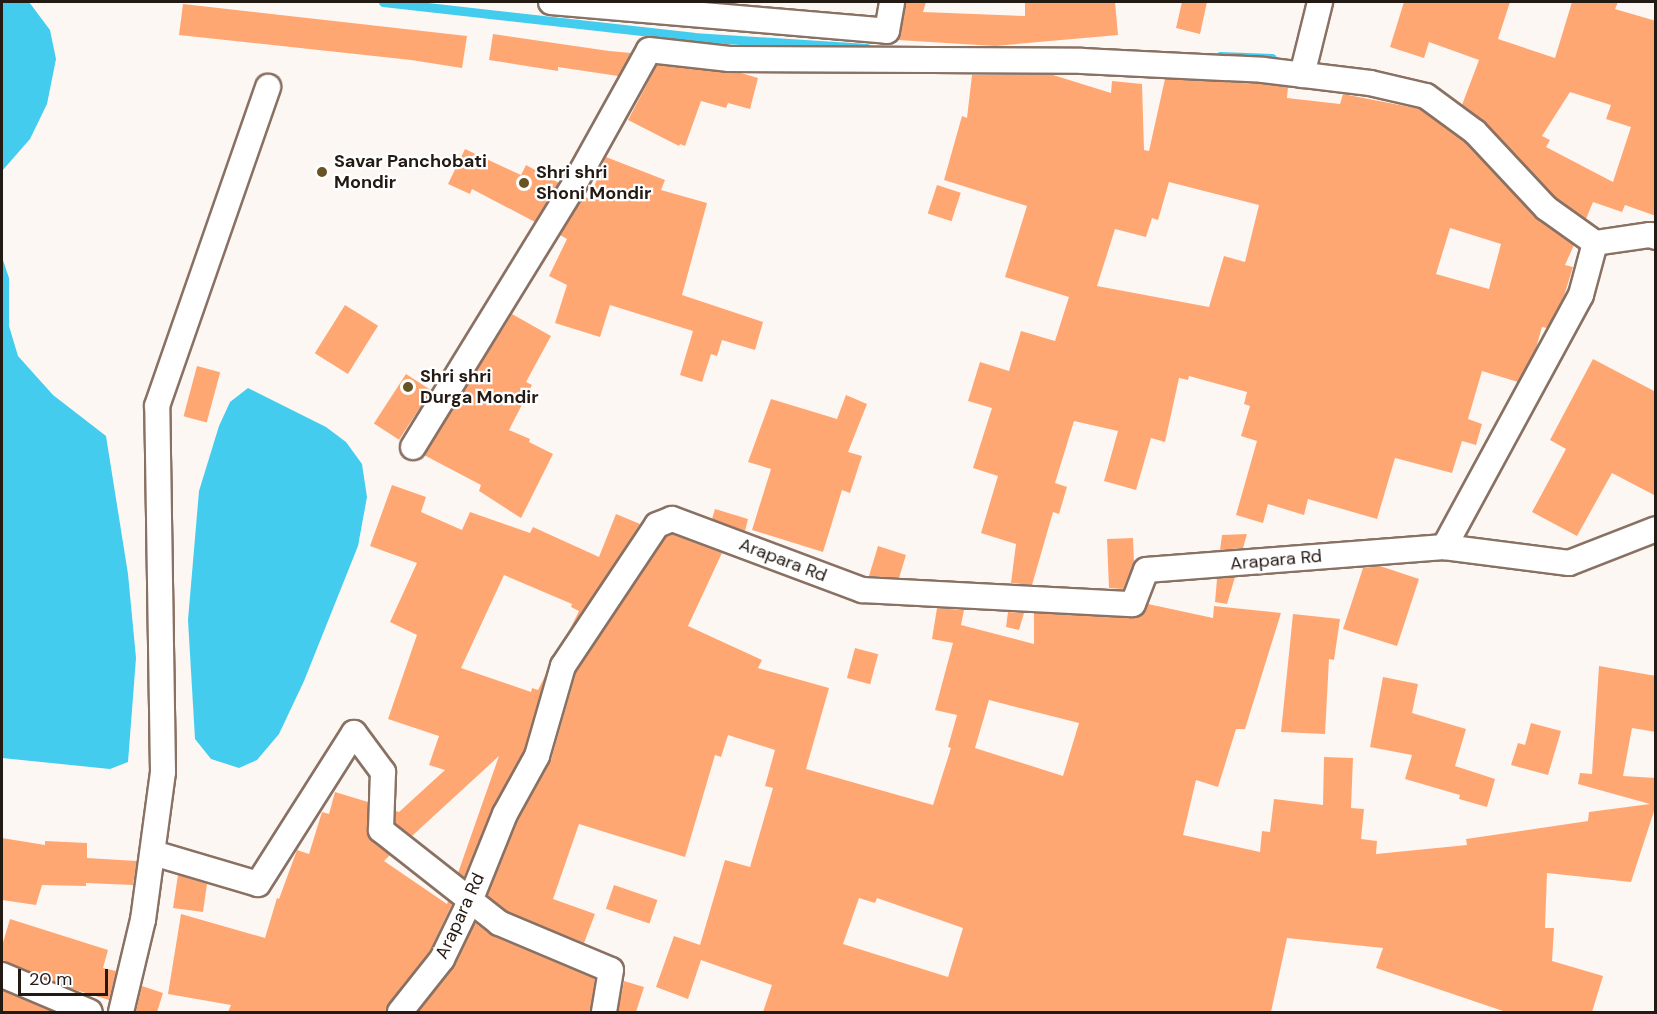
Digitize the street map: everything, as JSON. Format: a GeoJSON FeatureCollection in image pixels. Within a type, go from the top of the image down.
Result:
{"type":"FeatureCollection","features":[{"type":"Feature","properties":{"kind":"street"},"geometry":{"type":"LineString","coordinates":[[551,2],[887,31],[892,2]]}},
{"type":"Feature","properties":{"kind":"street"},"geometry":{"type":"LineString","coordinates":[[1302,75],[1320,2]]}},
{"type":"Feature","properties":{"kind":"street"},"geometry":{"type":"LineString","coordinates":[[413,447],[570,192],[649,50],[729,59],[1082,61],[1263,70],[1370,83],[1426,96],[1475,132],[1546,208],[1595,243],[1650,235],[1656,237]]}},
{"type":"Feature","properties":{"kind":"street"},"geometry":{"type":"LineString","coordinates":[[120,1012],[143,921],[163,772],[164,727],[156,406],[268,87]]}},
{"type":"Feature","properties":{"kind":"street"},"geometry":{"type":"LineString","coordinates":[[1595,243],[1581,295],[1444,547],[1569,563],[1656,529]]}},
{"type":"Feature","properties":{"kind":"street","name":"Arapara Rd"},"geometry":{"type":"LineString","coordinates":[[400,1012],[442,959],[470,901],[505,814],[537,756],[563,666],[657,525],[672,519],[862,590],[1133,604],[1146,570],[1444,547]]}},
{"type":"Feature","properties":{"kind":"street"},"geometry":{"type":"LineString","coordinates":[[153,853],[258,884],[354,733],[383,772],[381,830],[499,923],[611,970],[604,1012]]}},
{"type":"Feature","properties":{"kind":"street"},"geometry":{"type":"LineString","coordinates":[[2,975],[90,1012]]}},
{"type":"Feature","properties":{"kind":"water"},"geometry":{"type":"Polygon","coordinates":[[[2,2],[29,2],[50,30],[56,59],[47,104],[30,139],[2,171],[2,2]]]}},
{"type":"Feature","properties":{"kind":"water"},"geometry":{"type":"Polygon","coordinates":[[[2,257],[9,278],[9,326],[18,356],[53,395],[106,436],[128,574],[136,658],[128,762],[110,769],[2,758],[2,257]]]}},
{"type":"Feature","properties":{"kind":"water"},"geometry":{"type":"Polygon","coordinates":[[[248,388],[326,427],[346,442],[362,464],[367,497],[358,546],[304,681],[279,734],[257,760],[239,768],[211,759],[195,739],[188,620],[199,491],[219,426],[230,402],[248,388]]]}},
{"type":"Feature","properties":{"kind":"building"},"geometry":{"type":"Polygon","coordinates":[[[906,2],[926,2],[923,12],[1025,16],[1025,2],[1115,2],[1118,35],[995,46],[898,40],[906,2]]]}},
{"type":"Feature","properties":{"kind":"building"},"geometry":{"type":"Polygon","coordinates":[[[1182,2],[1207,2],[1200,34],[1176,28],[1182,2]]]}},
{"type":"Feature","properties":{"kind":"building"},"geometry":{"type":"Polygon","coordinates":[[[1404,2],[1510,2],[1498,39],[1555,58],[1572,2],[1618,2],[1615,9],[1656,21],[1656,216],[1625,205],[1622,212],[1593,202],[1586,219],[1555,197],[1485,122],[1462,105],[1479,60],[1429,42],[1424,58],[1390,47],[1404,2]],[[1570,92],[1542,136],[1550,140],[1546,147],[1613,182],[1631,127],[1606,119],[1611,105],[1570,92]]]}},
{"type":"Feature","properties":{"kind":"building"},"geometry":{"type":"Polygon","coordinates":[[[183,4],[467,36],[462,68],[411,60],[179,35],[183,4]]]}},
{"type":"Feature","properties":{"kind":"building"},"geometry":{"type":"Polygon","coordinates":[[[493,34],[631,53],[618,76],[558,67],[558,71],[489,60],[493,34]]]}},
{"type":"Feature","properties":{"kind":"building"},"geometry":{"type":"Polygon","coordinates":[[[657,65],[741,73],[758,78],[750,109],[728,103],[726,108],[701,101],[685,146],[680,144],[679,146],[628,120],[657,65]]]}},
{"type":"Feature","properties":{"kind":"building"},"geometry":{"type":"Polygon","coordinates":[[[972,75],[1053,75],[1111,93],[1112,81],[1142,84],[1144,150],[1149,151],[1165,79],[1288,87],[1287,98],[1340,104],[1343,94],[1420,109],[1466,143],[1536,218],[1574,245],[1565,265],[1573,267],[1564,296],[1547,328],[1542,327],[1536,348],[1518,382],[1482,371],[1468,419],[1482,424],[1476,445],[1462,441],[1452,473],[1395,458],[1377,519],[1308,499],[1304,515],[1268,504],[1263,523],[1236,515],[1257,441],[1241,436],[1250,406],[1244,404],[1247,392],[1189,376],[1188,380],[1179,378],[1165,442],[1151,438],[1136,490],[1104,481],[1118,431],[1074,421],[1055,483],[1067,487],[1059,514],[1053,512],[1032,585],[1011,583],[1016,544],[981,533],[998,476],[973,468],[992,408],[968,401],[980,362],[1009,371],[1021,331],[1055,341],[1069,297],[1005,277],[1027,206],[944,180],[962,116],[967,118],[972,75]],[[1169,182],[1158,220],[1152,218],[1146,237],[1115,229],[1097,286],[1209,307],[1224,256],[1245,262],[1259,205],[1169,182]],[[1450,228],[1436,274],[1489,289],[1501,244],[1450,228]]]}},
{"type":"Feature","properties":{"kind":"building"},"geometry":{"type":"Polygon","coordinates":[[[465,149],[521,175],[526,165],[559,183],[535,222],[472,189],[470,194],[448,184],[465,149]]]}},
{"type":"Feature","properties":{"kind":"building"},"geometry":{"type":"Polygon","coordinates":[[[606,157],[665,180],[661,190],[707,203],[682,295],[763,322],[755,350],[722,340],[717,356],[711,354],[702,382],[680,375],[693,331],[610,305],[600,337],[555,323],[567,285],[549,276],[567,239],[560,235],[584,196],[589,199],[606,157]]]}},
{"type":"Feature","properties":{"kind":"building"},"geometry":{"type":"Polygon","coordinates":[[[937,185],[961,193],[952,221],[928,214],[937,185]]]}},
{"type":"Feature","properties":{"kind":"building"},"geometry":{"type":"Polygon","coordinates":[[[345,305],[378,326],[348,374],[315,353],[345,305]]]}},
{"type":"Feature","properties":{"kind":"building"},"geometry":{"type":"Polygon","coordinates":[[[512,314],[551,336],[526,382],[532,385],[509,430],[530,439],[529,442],[553,454],[521,518],[479,491],[481,485],[424,455],[512,314]]]}},
{"type":"Feature","properties":{"kind":"building"},"geometry":{"type":"Polygon","coordinates":[[[1593,359],[1656,392],[1656,496],[1612,473],[1577,536],[1532,512],[1566,449],[1550,440],[1593,359]]]}},
{"type":"Feature","properties":{"kind":"building"},"geometry":{"type":"Polygon","coordinates":[[[197,366],[220,372],[207,422],[184,416],[197,366]]]}},
{"type":"Feature","properties":{"kind":"building"},"geometry":{"type":"Polygon","coordinates":[[[406,374],[431,390],[399,440],[374,423],[406,374]]]}},
{"type":"Feature","properties":{"kind":"building"},"geometry":{"type":"Polygon","coordinates":[[[846,395],[867,404],[848,452],[862,456],[850,493],[842,490],[823,552],[752,530],[771,469],[748,462],[771,399],[837,419],[846,395]]]}},
{"type":"Feature","properties":{"kind":"building"},"geometry":{"type":"Polygon","coordinates":[[[392,485],[426,497],[421,512],[462,530],[470,512],[530,533],[533,527],[599,557],[616,514],[640,524],[567,635],[579,611],[571,607],[572,604],[504,575],[461,668],[531,692],[532,688],[538,690],[546,674],[524,751],[492,809],[464,877],[458,873],[499,756],[412,836],[395,823],[396,811],[399,812],[445,770],[429,765],[439,736],[388,719],[417,635],[390,622],[417,563],[370,546],[392,485]]]}},
{"type":"Feature","properties":{"kind":"building"},"geometry":{"type":"Polygon","coordinates":[[[715,509],[748,519],[745,531],[712,519],[715,509]]]}},
{"type":"Feature","properties":{"kind":"building"},"geometry":{"type":"Polygon","coordinates":[[[672,534],[722,553],[688,626],[762,660],[758,668],[829,688],[806,769],[933,805],[951,748],[948,747],[957,715],[935,710],[953,643],[932,639],[937,608],[964,610],[961,625],[1034,644],[1034,613],[1132,618],[1141,615],[1148,604],[1213,618],[1214,606],[1281,613],[1245,729],[1236,729],[1218,787],[1196,780],[1183,835],[1260,852],[1262,831],[1270,832],[1274,799],[1323,805],[1324,757],[1353,758],[1351,808],[1364,809],[1361,839],[1377,841],[1376,854],[1467,845],[1466,839],[1588,821],[1589,812],[1650,804],[1578,784],[1580,773],[1592,774],[1599,666],[1656,676],[1656,732],[1632,728],[1623,776],[1656,778],[1656,805],[1631,882],[1547,873],[1545,928],[1554,928],[1552,961],[1603,976],[1592,1012],[1506,1012],[1376,968],[1383,948],[1287,938],[1271,1012],[763,1012],[772,985],[701,960],[688,999],[656,987],[674,936],[700,945],[725,860],[750,867],[773,788],[765,786],[775,750],[728,735],[721,757],[715,755],[685,857],[579,824],[553,899],[595,914],[584,943],[506,911],[487,896],[518,820],[551,760],[576,672],[666,537],[672,534]],[[989,700],[975,748],[1063,776],[1079,723],[989,700]],[[859,898],[843,944],[948,977],[963,928],[877,898],[875,903],[859,898]]]}},
{"type":"Feature","properties":{"kind":"building"},"geometry":{"type":"Polygon","coordinates":[[[1247,534],[1243,548],[1220,550],[1222,535],[1247,534]]]}},
{"type":"Feature","properties":{"kind":"building"},"geometry":{"type":"Polygon","coordinates":[[[1133,538],[1134,563],[1123,589],[1109,588],[1107,539],[1133,538]]]}},
{"type":"Feature","properties":{"kind":"building"},"geometry":{"type":"Polygon","coordinates":[[[878,546],[906,555],[899,578],[869,576],[878,546]]]}},
{"type":"Feature","properties":{"kind":"building"},"geometry":{"type":"Polygon","coordinates":[[[1380,566],[1419,579],[1397,646],[1343,629],[1363,568],[1380,566]]]}},
{"type":"Feature","properties":{"kind":"building"},"geometry":{"type":"Polygon","coordinates":[[[1235,577],[1227,604],[1215,602],[1217,579],[1235,577]]]}},
{"type":"Feature","properties":{"kind":"building"},"geometry":{"type":"Polygon","coordinates":[[[1008,612],[1024,613],[1019,630],[1006,627],[1008,612]]]}},
{"type":"Feature","properties":{"kind":"building"},"geometry":{"type":"Polygon","coordinates":[[[1293,614],[1340,619],[1334,660],[1329,659],[1325,734],[1281,732],[1293,614]]]}},
{"type":"Feature","properties":{"kind":"building"},"geometry":{"type":"Polygon","coordinates":[[[855,648],[878,654],[870,684],[847,678],[855,648]]]}},
{"type":"Feature","properties":{"kind":"building"},"geometry":{"type":"Polygon","coordinates":[[[1383,677],[1418,684],[1412,713],[1466,729],[1455,766],[1495,779],[1487,807],[1459,799],[1460,795],[1405,779],[1412,755],[1370,747],[1383,677]]]}},
{"type":"Feature","properties":{"kind":"building"},"geometry":{"type":"Polygon","coordinates":[[[1531,723],[1561,731],[1548,775],[1511,765],[1518,743],[1525,745],[1531,723]]]}},
{"type":"Feature","properties":{"kind":"building"},"geometry":{"type":"Polygon","coordinates":[[[335,792],[368,802],[368,836],[390,855],[384,861],[447,904],[448,901],[452,904],[430,951],[389,1003],[386,1012],[228,1012],[231,1005],[168,994],[181,914],[265,938],[277,898],[279,899],[297,850],[309,854],[322,812],[329,814],[335,792]]]}},
{"type":"Feature","properties":{"kind":"building"},"geometry":{"type":"Polygon","coordinates":[[[2,838],[45,845],[45,841],[87,843],[87,858],[137,861],[133,885],[86,883],[86,886],[42,885],[36,905],[2,900],[2,838]]]}},
{"type":"Feature","properties":{"kind":"building"},"geometry":{"type":"Polygon","coordinates":[[[178,875],[207,884],[203,912],[173,908],[178,875]]]}},
{"type":"Feature","properties":{"kind":"building"},"geometry":{"type":"Polygon","coordinates":[[[614,885],[657,900],[649,924],[606,909],[614,885]]]}},
{"type":"Feature","properties":{"kind":"building"},"geometry":{"type":"Polygon","coordinates":[[[10,919],[108,950],[103,968],[116,971],[109,1000],[69,988],[2,961],[2,946],[10,919]]]}},
{"type":"Feature","properties":{"kind":"building"},"geometry":{"type":"Polygon","coordinates":[[[475,923],[493,936],[595,979],[590,1012],[418,1012],[453,968],[475,923]]]}},
{"type":"Feature","properties":{"kind":"building"},"geometry":{"type":"Polygon","coordinates":[[[624,981],[644,987],[636,1012],[618,1012],[624,981]]]}},
{"type":"Feature","properties":{"kind":"building"},"geometry":{"type":"Polygon","coordinates":[[[142,986],[163,993],[157,1012],[136,1012],[142,986]]]}},
{"type":"Feature","properties":{"kind":"building"},"geometry":{"type":"Polygon","coordinates":[[[2,990],[54,1012],[2,1012],[2,990]]]}},
{"type":"Feature","properties":{"kind":"waterway"},"geometry":{"type":"LineString","coordinates":[[383,2],[693,37],[867,48]]}},
{"type":"Feature","properties":{"kind":"waterway"},"geometry":{"type":"LineString","coordinates":[[1220,56],[1272,58]]}},
{"type":"Feature","properties":{"kind":"place","name":"Savar Panchobati Mondir"},"geometry":{"type":"Point","coordinates":[322,172]}},
{"type":"Feature","properties":{"kind":"place","name":"Shri shri Shoni Mondir"},"geometry":{"type":"Point","coordinates":[524,183]}},
{"type":"Feature","properties":{"kind":"place","name":"Shri shri Durga Mondir"},"geometry":{"type":"Point","coordinates":[408,387]}}]}
